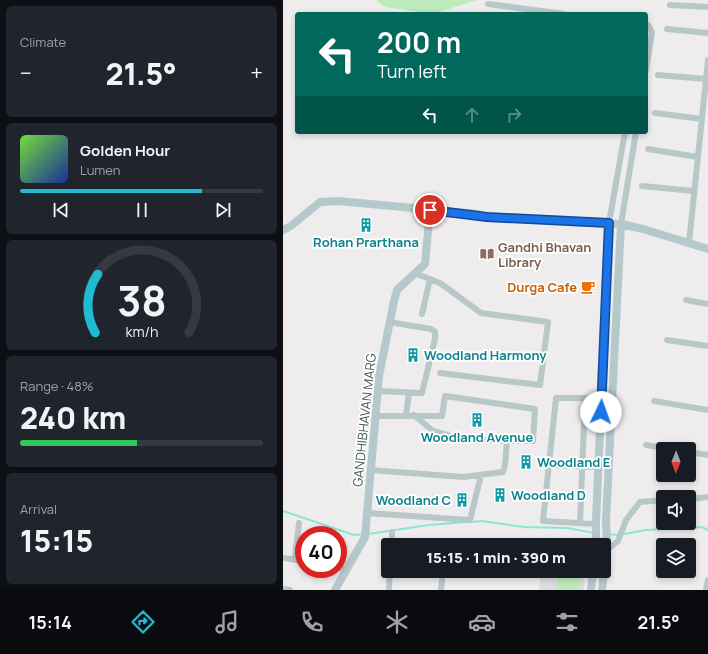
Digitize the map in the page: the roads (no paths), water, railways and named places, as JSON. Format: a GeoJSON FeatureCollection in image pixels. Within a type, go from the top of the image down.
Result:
{"type":"FeatureCollection","features":[{"type":"Feature","properties":{"kind":"street"},"geometry":{"type":"LineString","coordinates":[[488,4],[549,12]]}},
{"type":"Feature","properties":{"kind":"street"},"geometry":{"type":"LineString","coordinates":[[670,5],[708,7]]}},
{"type":"Feature","properties":{"kind":"street"},"geometry":{"type":"LineString","coordinates":[[648,26],[652,32],[648,57]]}},
{"type":"Feature","properties":{"kind":"street"},"geometry":{"type":"LineString","coordinates":[[667,30],[708,33]]}},
{"type":"Feature","properties":{"kind":"street"},"geometry":{"type":"LineString","coordinates":[[689,243],[708,60]]}},
{"type":"Feature","properties":{"kind":"street"},"geometry":{"type":"LineString","coordinates":[[658,75],[706,79]]}},
{"type":"Feature","properties":{"kind":"street"},"geometry":{"type":"LineString","coordinates":[[655,113],[702,119]]}},
{"type":"Feature","properties":{"kind":"street"},"geometry":{"type":"LineString","coordinates":[[596,538],[608,234],[625,134]]}},
{"type":"Feature","properties":{"kind":"street"},"geometry":{"type":"LineString","coordinates":[[607,538],[621,224],[636,134]]}},
{"type":"Feature","properties":{"kind":"street"},"geometry":{"type":"LineString","coordinates":[[647,149],[698,157]]}},
{"type":"Feature","properties":{"kind":"street"},"geometry":{"type":"LineString","coordinates":[[619,170],[630,171]]}},
{"type":"Feature","properties":{"kind":"street"},"geometry":{"type":"LineString","coordinates":[[642,186],[694,191]]}},
{"type":"Feature","properties":{"kind":"street"},"geometry":{"type":"LineString","coordinates":[[283,230],[291,226],[320,202],[338,201],[487,217],[621,224],[643,229],[708,249]]}},
{"type":"Feature","properties":{"kind":"street","name":"GANDHIBHAVAN MARG"},"geometry":{"type":"LineString","coordinates":[[347,561],[365,534],[379,376],[389,322],[397,290],[417,274],[425,264],[430,210]]}},
{"type":"Feature","properties":{"kind":"street"},"geometry":{"type":"LineString","coordinates":[[417,274],[440,283],[481,313],[547,322],[540,385],[440,373]]}},
{"type":"Feature","properties":{"kind":"street"},"geometry":{"type":"LineString","coordinates":[[422,314],[430,279]]}},
{"type":"Feature","properties":{"kind":"street"},"geometry":{"type":"LineString","coordinates":[[686,300],[708,304]]}},
{"type":"Feature","properties":{"kind":"street"},"geometry":{"type":"LineString","coordinates":[[378,391],[422,393],[435,339],[435,332],[431,329],[389,322]]}},
{"type":"Feature","properties":{"kind":"street"},"geometry":{"type":"LineString","coordinates":[[667,340],[708,346]]}},
{"type":"Feature","properties":{"kind":"street"},"geometry":{"type":"LineString","coordinates":[[406,415],[409,393]]}},
{"type":"Feature","properties":{"kind":"street"},"geometry":{"type":"LineString","coordinates":[[376,416],[406,415],[414,415],[442,416],[445,396],[535,409],[533,441],[464,440],[433,431],[414,415]]}},
{"type":"Feature","properties":{"kind":"street"},"geometry":{"type":"LineString","coordinates":[[596,527],[580,523],[543,521],[556,398],[601,398]]}},
{"type":"Feature","properties":{"kind":"street"},"geometry":{"type":"LineString","coordinates":[[580,523],[585,398]]}},
{"type":"Feature","properties":{"kind":"street"},"geometry":{"type":"LineString","coordinates":[[654,401],[708,410]]}},
{"type":"Feature","properties":{"kind":"street"},"geometry":{"type":"LineString","coordinates":[[370,470],[463,477],[503,472],[507,441]]}},
{"type":"Feature","properties":{"kind":"street"},"geometry":{"type":"LineString","coordinates":[[646,445],[656,447]]}},
{"type":"Feature","properties":{"kind":"street"},"geometry":{"type":"LineString","coordinates":[[696,453],[708,455]]}},
{"type":"Feature","properties":{"kind":"street"},"geometry":{"type":"LineString","coordinates":[[548,465],[598,467]]}},
{"type":"Feature","properties":{"kind":"street"},"geometry":{"type":"LineString","coordinates":[[367,513],[470,520],[481,475]]}},
{"type":"Feature","properties":{"kind":"street"},"geometry":{"type":"LineString","coordinates":[[696,498],[708,497]]}},
{"type":"Feature","properties":{"kind":"street"},"geometry":{"type":"LineString","coordinates":[[611,545],[618,541],[626,520],[640,502],[656,501]]}},
{"type":"Feature","properties":{"kind":"street"},"geometry":{"type":"LineString","coordinates":[[299,522],[299,526]]}},
{"type":"Feature","properties":{"kind":"street"},"geometry":{"type":"LineString","coordinates":[[393,532],[393,538]]}},
{"type":"Feature","properties":{"kind":"street"},"geometry":{"type":"LineString","coordinates":[[283,558],[295,559]]}},
{"type":"Feature","properties":{"kind":"street","name":"GANDHIBHAVAN MARG"},"geometry":{"type":"LineString","coordinates":[[335,590],[339,578]]}},
{"type":"Feature","properties":{"kind":"street"},"geometry":{"type":"LineString","coordinates":[[389,590],[390,578]]}},
{"type":"Feature","properties":{"kind":"street"},"geometry":{"type":"LineString","coordinates":[[441,590],[442,578]]}},
{"type":"Feature","properties":{"kind":"street"},"geometry":{"type":"LineString","coordinates":[[591,590],[592,578]]}},
{"type":"Feature","properties":{"kind":"street"},"geometry":{"type":"LineString","coordinates":[[602,590],[603,578]]}},
{"type":"Feature","properties":{"kind":"street"},"geometry":{"type":"LineString","coordinates":[[707,590],[708,580]]}},
{"type":"Feature","properties":{"kind":"street"},"geometry":{"type":"LineString","coordinates":[[283,589],[290,590]]}},
{"type":"Feature","properties":{"kind":"waterway"},"geometry":{"type":"LineString","coordinates":[[283,511],[354,535],[363,534]]}},
{"type":"Feature","properties":{"kind":"waterway"},"geometry":{"type":"LineString","coordinates":[[471,522],[482,521],[524,527],[567,528],[594,533]]}},
{"type":"Feature","properties":{"kind":"waterway"},"geometry":{"type":"LineString","coordinates":[[368,534],[429,525],[465,522]]}},
{"type":"Feature","properties":{"kind":"waterway"},"geometry":{"type":"LineString","coordinates":[[608,534],[618,535],[646,530],[702,527],[708,530]]}},
{"type":"Feature","properties":{"kind":"place","name":"Rohan Prarthana"},"geometry":{"type":"Point","coordinates":[366,225]}},
{"type":"Feature","properties":{"kind":"place","name":"Gandhi Bhavan Library"},"geometry":{"type":"Point","coordinates":[487,254]}},
{"type":"Feature","properties":{"kind":"place","name":"Durga Cafe"},"geometry":{"type":"Point","coordinates":[588,287]}},
{"type":"Feature","properties":{"kind":"place","name":"Woodland Harmony"},"geometry":{"type":"Point","coordinates":[413,355]}},
{"type":"Feature","properties":{"kind":"place","name":"Woodland Avenue"},"geometry":{"type":"Point","coordinates":[477,420]}},
{"type":"Feature","properties":{"kind":"place","name":"Woodland E"},"geometry":{"type":"Point","coordinates":[526,462]}},
{"type":"Feature","properties":{"kind":"place","name":"Woodland D"},"geometry":{"type":"Point","coordinates":[500,495]}},
{"type":"Feature","properties":{"kind":"place","name":"Woodland C"},"geometry":{"type":"Point","coordinates":[462,500]}}]}
